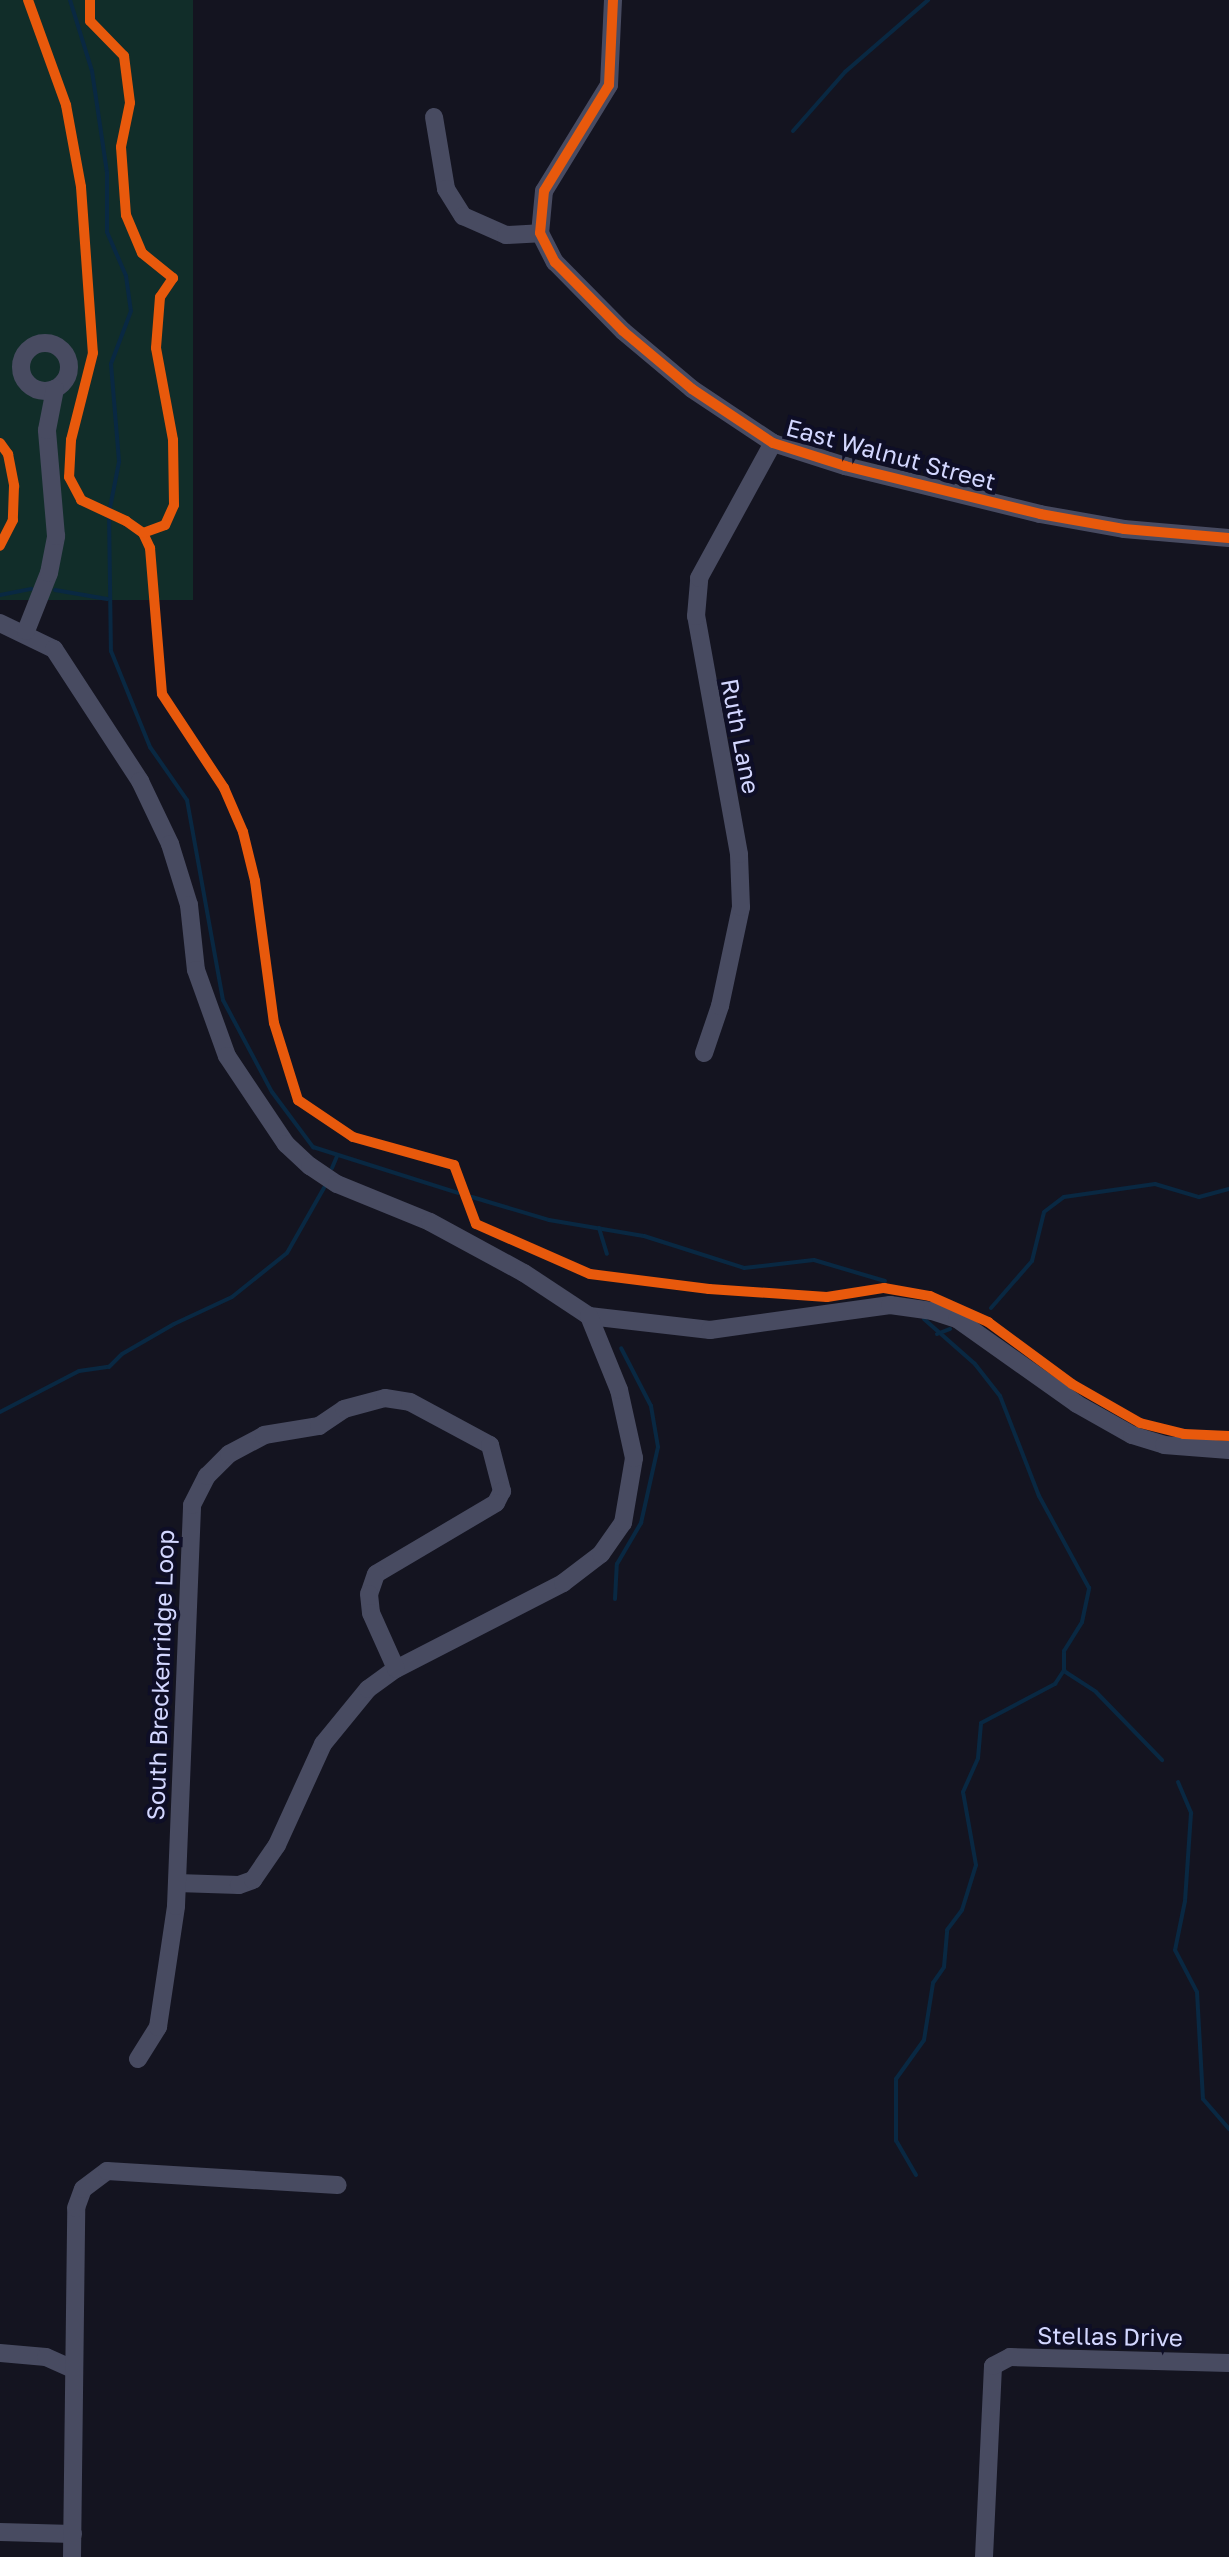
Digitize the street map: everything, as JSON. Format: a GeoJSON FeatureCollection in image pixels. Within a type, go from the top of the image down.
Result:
{"type":"FeatureCollection","features":[{"type":"Feature","properties":{"kind":"street"},"geometry":{"type":"LineString","coordinates":[[434,117],[446,189],[463,216],[506,235],[540,233],[544,191],[609,85],[613,0]]}},
{"type":"Feature","properties":{"kind":"street","name":"East Walnut Street"},"geometry":{"type":"LineString","coordinates":[[540,233],[555,262],[623,331],[692,389],[773,443],[845,466],[1040,514],[1124,529],[1229,538]]}},
{"type":"Feature","properties":{"kind":"street"},"geometry":{"type":"LineString","coordinates":[[26,631],[49,573],[56,536],[47,430],[55,389]]}},
{"type":"Feature","properties":{"kind":"street","name":"Ruth Lane"},"geometry":{"type":"LineString","coordinates":[[704,1053],[720,1006],[741,907],[739,854],[696,616],[699,578],[773,443]]}},
{"type":"Feature","properties":{"kind":"street"},"geometry":{"type":"LineString","coordinates":[[0,623],[26,631],[54,649],[140,781],[170,844],[189,905],[196,970],[216,1029],[246,1090],[286,1144],[337,1184],[430,1222],[524,1273],[589,1316],[710,1330],[890,1305],[932,1311],[957,1319],[1077,1404],[1132,1435],[1164,1445],[1229,1450]]}},
{"type":"Feature","properties":{"kind":"street"},"geometry":{"type":"LineString","coordinates":[[177,1883],[239,1885],[253,1880],[277,1845],[305,1775],[344,1712],[396,1669],[563,1583],[601,1554],[623,1523],[634,1458],[631,1436],[589,1316]]}},
{"type":"Feature","properties":{"kind":"street","name":"South Breckenridge Loop"},"geometry":{"type":"LineString","coordinates":[[138,2059],[158,2027],[177,1883],[192,1505],[207,1476],[229,1454],[264,1435],[319,1426],[344,1409],[385,1398],[410,1402],[490,1445],[502,1491],[496,1503],[376,1574],[369,1594],[371,1613],[396,1669]]}},
{"type":"Feature","properties":{"kind":"street"},"geometry":{"type":"LineString","coordinates":[[72,2557],[76,2208],[95,2177],[125,2171],[338,2185]]}},
{"type":"Feature","properties":{"kind":"street"},"geometry":{"type":"LineString","coordinates":[[0,2353],[46,2357],[73,2369]]}},
{"type":"Feature","properties":{"kind":"street","name":"Stellas Drive"},"geometry":{"type":"LineString","coordinates":[[984,2557],[993,2366],[1010,2357],[1229,2363]]}},
{"type":"Feature","properties":{"kind":"street"},"geometry":{"type":"LineString","coordinates":[[0,2532],[73,2534]]}},
{"type":"Feature","properties":{"kind":"green space"},"geometry":{"type":"Polygon","coordinates":[[[0,0],[193,0],[193,600],[0,600],[0,0]]]}},
{"type":"Feature","properties":{"kind":"waterway"},"geometry":{"type":"LineString","coordinates":[[70,0],[92,71],[107,172],[107,232],[126,276],[131,311],[111,364],[119,462],[109,513],[111,651],[150,747],[187,800],[223,1000],[272,1092],[313,1147],[458,1193]]}},
{"type":"Feature","properties":{"kind":"waterway"},"geometry":{"type":"LineString","coordinates":[[793,131],[845,72],[928,0]]}},
{"type":"Feature","properties":{"kind":"waterway"},"geometry":{"type":"LineString","coordinates":[[0,595],[31,589]]}},
{"type":"Feature","properties":{"kind":"waterway"},"geometry":{"type":"LineString","coordinates":[[55,590],[107,599]]}},
{"type":"Feature","properties":{"kind":"waterway"},"geometry":{"type":"LineString","coordinates":[[332,1168],[337,1156]]}},
{"type":"Feature","properties":{"kind":"waterway"},"geometry":{"type":"LineString","coordinates":[[991,1308],[1032,1261],[1044,1212],[1064,1197],[1155,1184],[1199,1197],[1229,1189]]}},
{"type":"Feature","properties":{"kind":"waterway"},"geometry":{"type":"LineString","coordinates":[[0,1412],[79,1371],[109,1367],[122,1354],[174,1324],[232,1297],[287,1253],[324,1188]]}},
{"type":"Feature","properties":{"kind":"waterway"},"geometry":{"type":"LineString","coordinates":[[472,1197],[549,1220],[644,1236],[744,1268],[814,1260],[885,1281]]}},
{"type":"Feature","properties":{"kind":"waterway"},"geometry":{"type":"LineString","coordinates":[[599,1228],[607,1254]]}},
{"type":"Feature","properties":{"kind":"waterway"},"geometry":{"type":"LineString","coordinates":[[916,2175],[896,2141],[896,2079],[924,2040],[933,1983],[944,1967],[947,1930],[962,1910],[976,1865],[963,1792],[978,1758],[981,1723],[1055,1684],[1064,1670],[1064,1651],[1082,1622],[1089,1588],[1039,1496],[1000,1396],[975,1364],[924,1319]]}},
{"type":"Feature","properties":{"kind":"waterway"},"geometry":{"type":"LineString","coordinates":[[937,1334],[950,1329]]}},
{"type":"Feature","properties":{"kind":"waterway"},"geometry":{"type":"LineString","coordinates":[[615,1599],[617,1564],[641,1523],[658,1447],[651,1406],[621,1348]]}},
{"type":"Feature","properties":{"kind":"waterway"},"geometry":{"type":"LineString","coordinates":[[1064,1671],[1096,1692],[1162,1760]]}},
{"type":"Feature","properties":{"kind":"waterway"},"geometry":{"type":"LineString","coordinates":[[1178,1782],[1191,1813],[1185,1901],[1175,1950],[1197,1992],[1203,2099],[1229,2129]]}},
{"type":"Feature","properties":{"kind":"cycle path"},"geometry":{"type":"LineString","coordinates":[[28,0],[66,105],[81,187],[93,353],[71,440],[69,477],[81,500],[126,521],[143,533],[150,548],[162,694],[224,788],[243,832],[255,881],[274,1023],[298,1100],[353,1137],[454,1165],[476,1224],[590,1274],[709,1289],[827,1297],[884,1288],[930,1296],[988,1322],[1072,1384],[1140,1423],[1184,1434],[1229,1436]]}},
{"type":"Feature","properties":{"kind":"cycle path"},"geometry":{"type":"LineString","coordinates":[[90,0],[90,21],[124,56],[130,103],[121,147],[126,215],[142,253],[173,278],[160,297],[156,348],[173,440],[174,505],[165,525],[143,533]]}},
{"type":"Feature","properties":{"kind":"cycle path"},"geometry":{"type":"LineString","coordinates":[[613,0],[609,85],[544,191],[540,233],[555,262],[623,331],[692,389],[773,443],[845,466],[1040,514],[1124,529],[1229,538]]}},
{"type":"Feature","properties":{"kind":"cycle path"},"geometry":{"type":"LineString","coordinates":[[0,443],[8,454],[14,486],[13,520],[0,546]]}}]}
